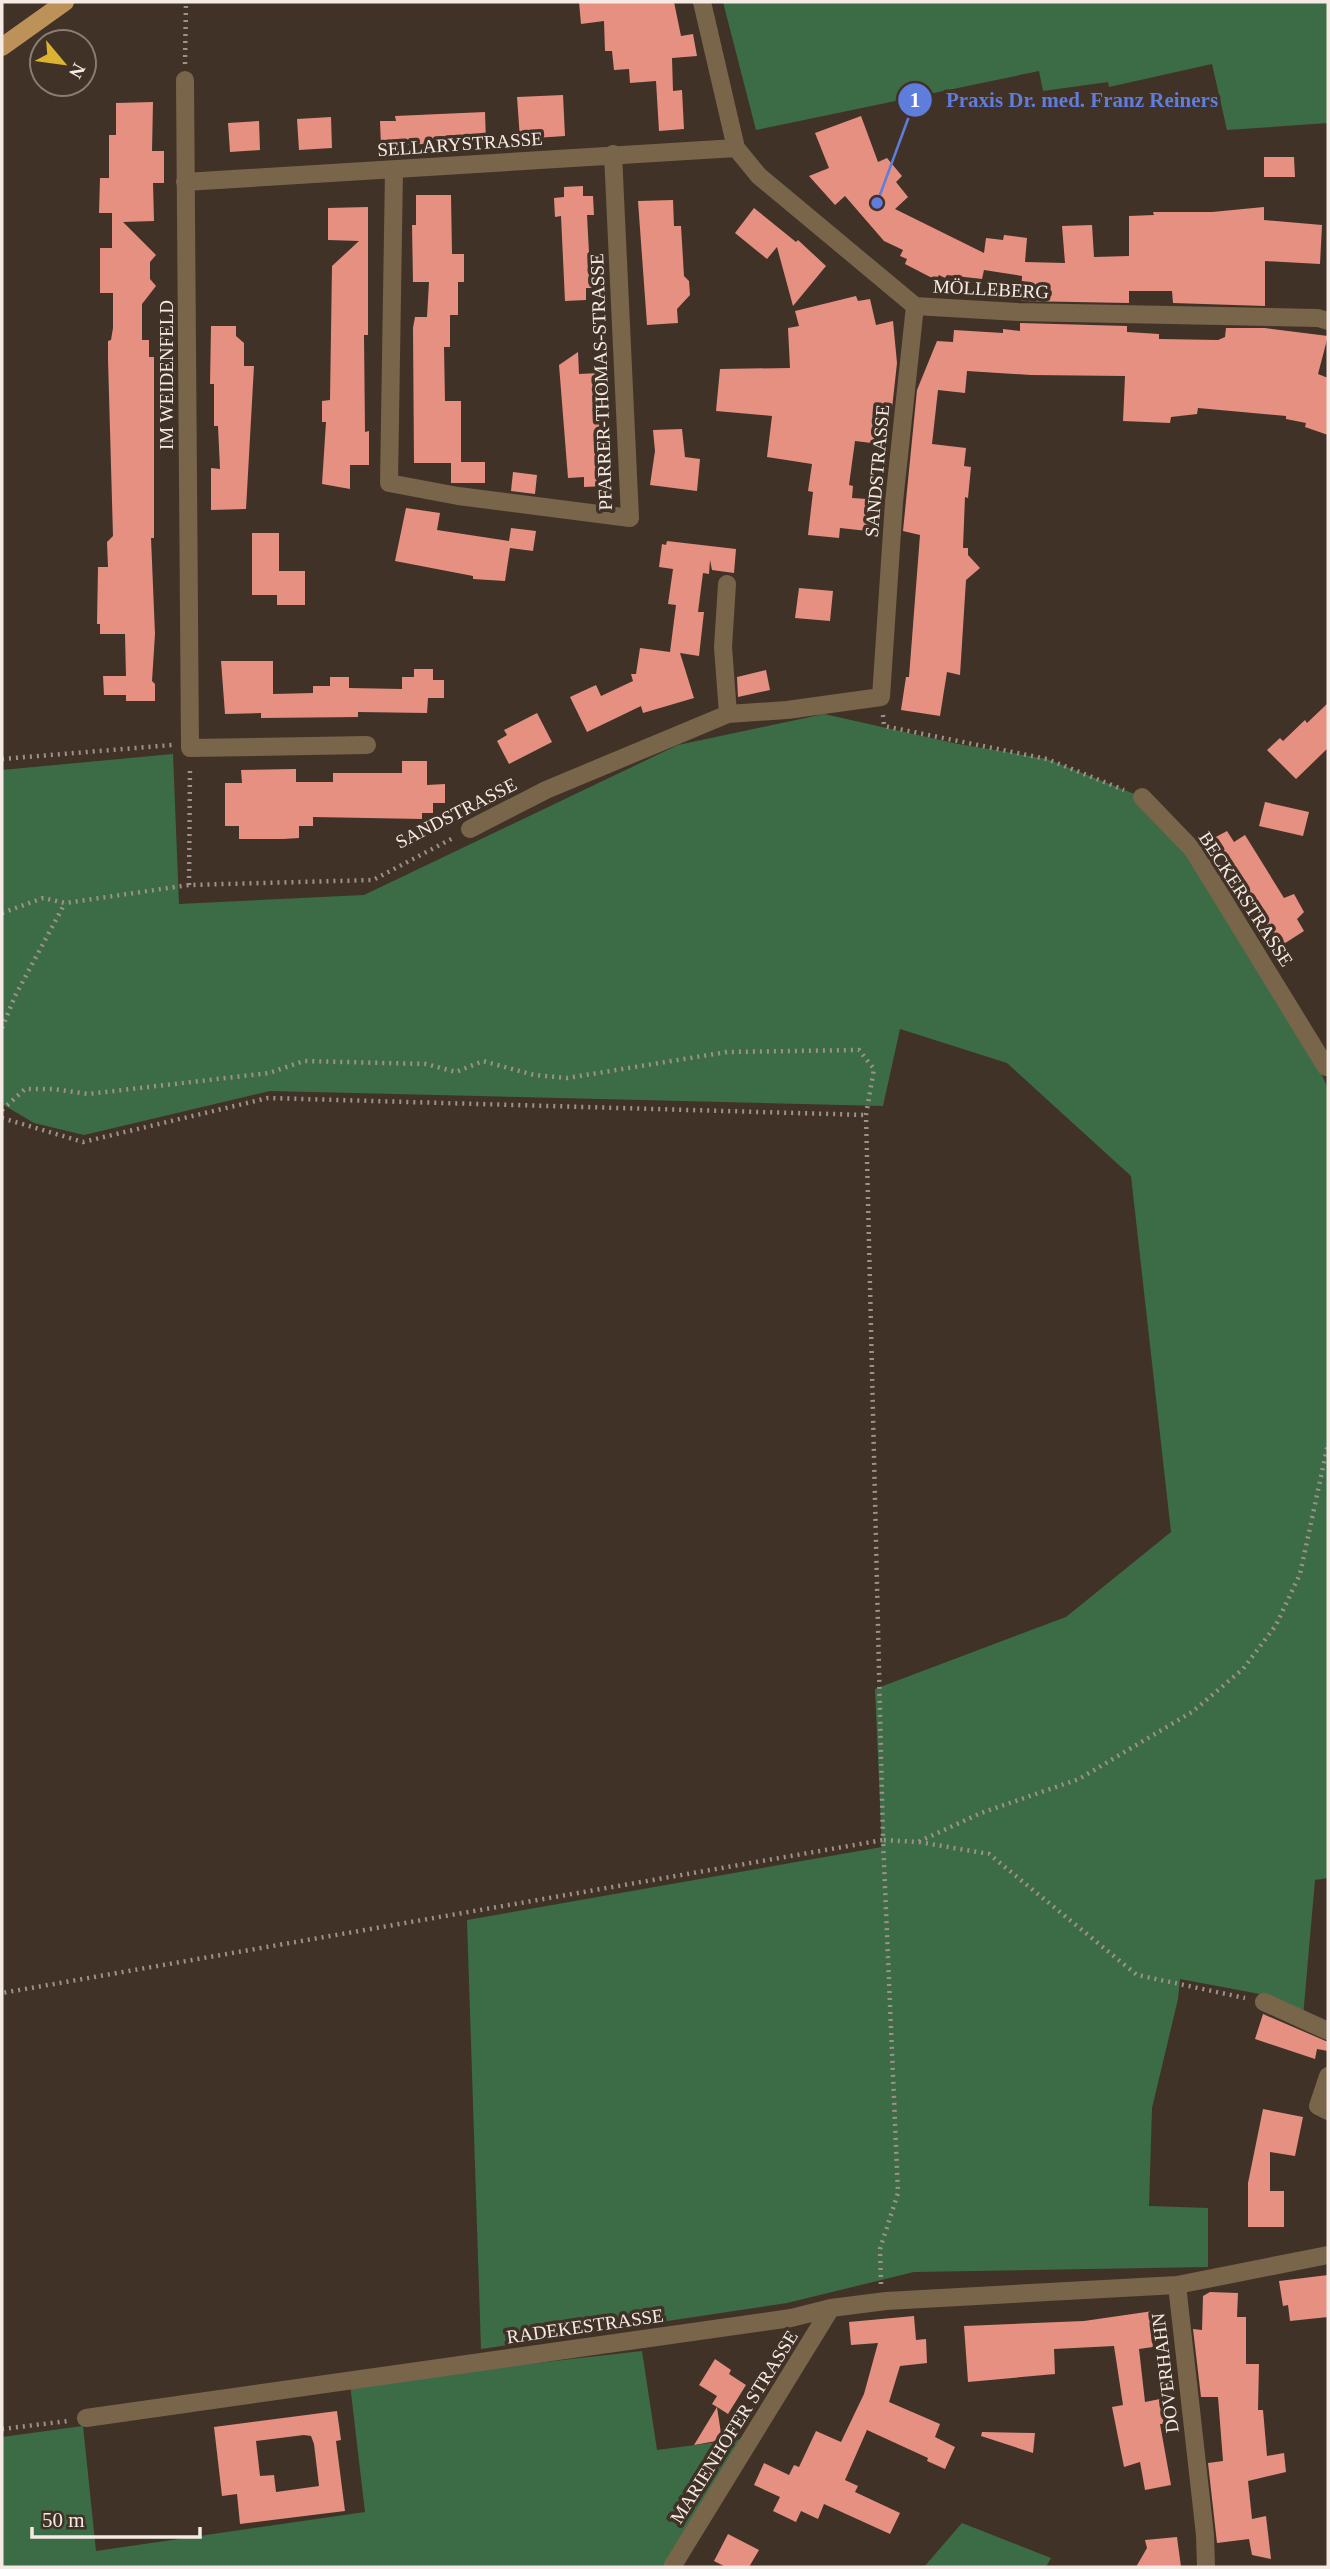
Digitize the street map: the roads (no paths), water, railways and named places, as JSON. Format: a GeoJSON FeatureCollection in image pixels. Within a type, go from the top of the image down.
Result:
{"type":"FeatureCollection","features":[{"type":"Feature","properties":{"kind":"main road"},"geometry":{"type":"LineString","coordinates":[[2,47],[65,2]]}},
{"type":"Feature","properties":{"kind":"street","name":"MÖLLEBERG"},"geometry":{"type":"LineString","coordinates":[[702,2],[736,148],[759,176],[915,306],[1017,312],[1318,318],[1328,321]]}},
{"type":"Feature","properties":{"kind":"street","name":"IM WEIDENFELD"},"geometry":{"type":"LineString","coordinates":[[185,80],[190,746],[367,745]]}},
{"type":"Feature","properties":{"kind":"street","name":"SELLARYSTRASSE"},"geometry":{"type":"LineString","coordinates":[[186,182],[736,148]]}},
{"type":"Feature","properties":{"kind":"street","name":"PFARRER-THOMAS-STRASSE"},"geometry":{"type":"LineString","coordinates":[[394,170],[389,484],[458,496],[630,518],[614,154]]}},
{"type":"Feature","properties":{"kind":"street","name":"SANDSTRASSE"},"geometry":{"type":"LineString","coordinates":[[470,829],[546,790],[728,714],[881,697],[894,502],[915,306]]}},
{"type":"Feature","properties":{"kind":"street"},"geometry":{"type":"LineString","coordinates":[[727,584],[723,648],[728,714]]}},
{"type":"Feature","properties":{"kind":"street","name":"BECKERSTRASSE"},"geometry":{"type":"LineString","coordinates":[[1142,797],[1193,850],[1326,1067],[1328,1063]]}},
{"type":"Feature","properties":{"kind":"street"},"geometry":{"type":"LineString","coordinates":[[1264,2002],[1328,2031]]}},
{"type":"Feature","properties":{"kind":"street"},"geometry":{"type":"LineString","coordinates":[[1328,2076],[1318,2106],[1328,2111]]}},
{"type":"Feature","properties":{"kind":"street","name":"DOVERHAHN"},"geometry":{"type":"LineString","coordinates":[[1206,2567],[1205,2535],[1177,2285],[1328,2255]]}},
{"type":"Feature","properties":{"kind":"street","name":"RADEKESTRASSE"},"geometry":{"type":"LineString","coordinates":[[86,2418],[791,2318],[831,2308],[886,2301],[1177,2285]]}},
{"type":"Feature","properties":{"kind":"street","name":"MARIENHOFER STRASSE"},"geometry":{"type":"LineString","coordinates":[[671,2567],[831,2308]]}},
{"type":"Feature","properties":{"kind":"place","name":"Praxis Dr. med. Franz Reiners"},"geometry":{"type":"Point","coordinates":[877,203]}}]}
